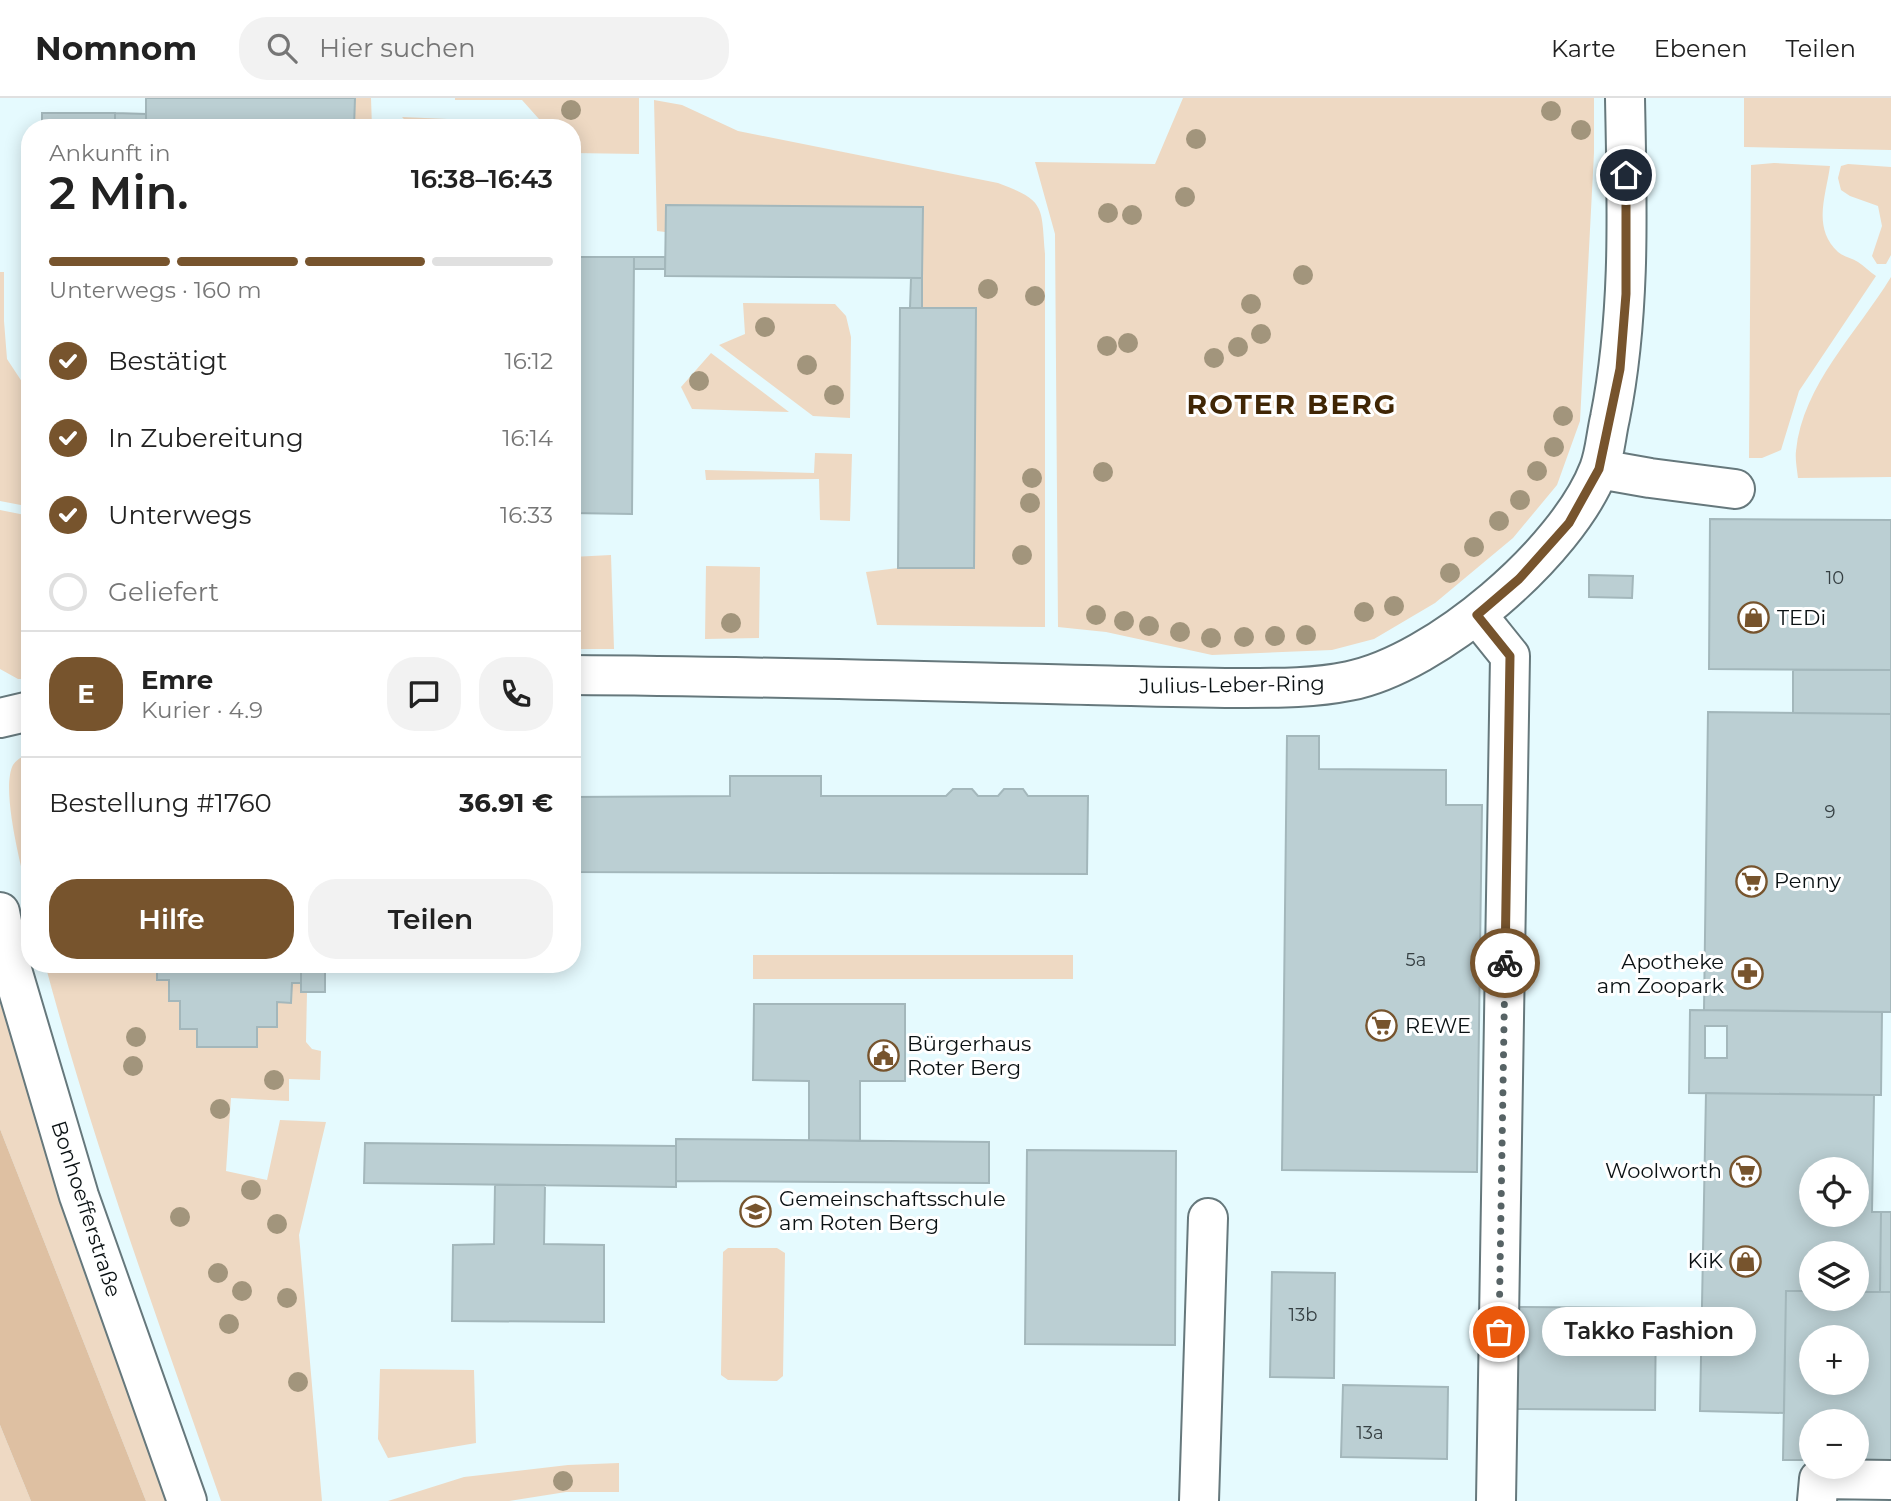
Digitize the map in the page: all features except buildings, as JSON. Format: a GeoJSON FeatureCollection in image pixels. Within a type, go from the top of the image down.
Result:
{"type":"FeatureCollection","features":[{"type":"Feature","properties":{"kind":"street","name":"Julius-Leber-Ring"},"geometry":{"type":"LineString","coordinates":[[581,675],[1200,688],[1302,687],[1352,681],[1397,664],[1477,615],[1519,579],[1569,523],[1599,469],[1620,369],[1626,294],[1625,98]]}},
{"type":"Feature","properties":{"kind":"street"},"geometry":{"type":"LineString","coordinates":[[1599,469],[1735,489]]}},
{"type":"Feature","properties":{"kind":"street"},"geometry":{"type":"LineString","coordinates":[[1477,615],[1510,656],[1496,1501]]}},
{"type":"Feature","properties":{"kind":"street"},"geometry":{"type":"LineString","coordinates":[[0,718],[21,713]]}},
{"type":"Feature","properties":{"kind":"street","name":"Bonhoefferstraße"},"geometry":{"type":"LineString","coordinates":[[0,912],[10,963],[79,1196],[187,1501]]}},
{"type":"Feature","properties":{"kind":"street"},"geometry":{"type":"LineString","coordinates":[[1199,1501],[1208,1218]]}},
{"type":"Feature","properties":{"kind":"street"},"geometry":{"type":"LineString","coordinates":[[1817,1501],[1819,1479],[1891,1480]]}},
{"type":"Feature","properties":{"kind":"shaded area"},"geometry":{"type":"Polygon","coordinates":[[[355,98],[371,98],[372,119],[354,119],[355,98]]]}},
{"type":"Feature","properties":{"kind":"shaded area"},"geometry":{"type":"Polygon","coordinates":[[[639,98],[639,154],[581,153],[581,119],[539,119],[522,100],[455,100],[639,98]]]}},
{"type":"Feature","properties":{"kind":"shaded area"},"geometry":{"type":"Polygon","coordinates":[[[1183,98],[1594,98],[1594,153],[1580,421],[1557,485],[1513,538],[1435,603],[1374,639],[1332,650],[1212,655],[1106,632],[1058,627],[1055,234],[1035,162],[1155,164],[1183,98]]]}},
{"type":"Feature","properties":{"kind":"shaded area"},"geometry":{"type":"Polygon","coordinates":[[[1744,98],[1891,98],[1891,150],[1744,147],[1744,98]]]}},
{"type":"Feature","properties":{"kind":"shaded area"},"geometry":{"type":"Polygon","coordinates":[[[654,100],[682,105],[738,131],[998,183],[1025,195],[1038,207],[1043,225],[1045,254],[1045,627],[877,625],[866,572],[898,568],[974,567],[976,309],[922,308],[923,207],[666,205],[665,232],[657,231],[654,100]]]}},
{"type":"Feature","properties":{"kind":"shaded area"},"geometry":{"type":"Polygon","coordinates":[[[402,117],[448,119],[404,119],[402,117]]]}},
{"type":"Feature","properties":{"kind":"shaded area"},"geometry":{"type":"Polygon","coordinates":[[[1774,163],[1830,166],[1823,211],[1825,233],[1838,252],[1858,262],[1876,276],[1799,391],[1781,450],[1762,458],[1749,458],[1751,165],[1774,163]]]}},
{"type":"Feature","properties":{"kind":"shaded area"},"geometry":{"type":"Polygon","coordinates":[[[1848,164],[1891,167],[1891,255],[1886,264],[1877,264],[1872,256],[1882,226],[1878,206],[1841,190],[1838,178],[1841,166],[1848,164]]]}},
{"type":"Feature","properties":{"kind":"shaded area"},"geometry":{"type":"Polygon","coordinates":[[[0,272],[4,272],[7,359],[21,380],[21,505],[0,501],[0,272]]]}},
{"type":"Feature","properties":{"kind":"shaded area"},"geometry":{"type":"Polygon","coordinates":[[[1891,277],[1891,477],[1798,478],[1796,451],[1809,403],[1833,360],[1891,277]]]}},
{"type":"Feature","properties":{"kind":"shaded area"},"geometry":{"type":"Polygon","coordinates":[[[743,303],[835,304],[846,316],[851,337],[850,418],[813,416],[719,345],[745,334],[743,303]]]}},
{"type":"Feature","properties":{"kind":"shaded area"},"geometry":{"type":"Polygon","coordinates":[[[711,353],[789,412],[692,409],[681,387],[711,353]]]}},
{"type":"Feature","properties":{"kind":"shaded area"},"geometry":{"type":"Polygon","coordinates":[[[815,453],[852,454],[850,521],[820,520],[819,479],[706,480],[705,470],[814,473],[815,453]]]}},
{"type":"Feature","properties":{"kind":"shaded area"},"geometry":{"type":"Polygon","coordinates":[[[0,510],[21,514],[21,679],[0,669],[0,510]]]}},
{"type":"Feature","properties":{"kind":"shaded area"},"geometry":{"type":"Polygon","coordinates":[[[611,555],[614,649],[581,649],[581,557],[611,555]]]}},
{"type":"Feature","properties":{"kind":"shaded area"},"geometry":{"type":"Polygon","coordinates":[[[706,566],[760,567],[759,638],[705,639],[706,566]]]}},
{"type":"Feature","properties":{"kind":"shaded area"},"geometry":{"type":"Polygon","coordinates":[[[21,757],[21,866],[9,793],[13,765],[21,757]]]}},
{"type":"Feature","properties":{"kind":"shaded area"},"geometry":{"type":"Polygon","coordinates":[[[753,955],[1073,955],[1073,979],[753,979],[753,955]]]}},
{"type":"Feature","properties":{"kind":"shaded area"},"geometry":{"type":"Polygon","coordinates":[[[48,973],[164,973],[169,980],[169,1001],[180,1001],[197,1029],[197,1047],[257,1047],[257,1027],[277,1027],[277,1002],[291,1002],[292,983],[301,983],[301,992],[307,992],[306,1042],[312,1049],[321,1051],[320,1080],[289,1079],[289,1101],[231,1098],[226,1171],[267,1180],[280,1120],[326,1122],[299,1235],[322,1501],[221,1501],[106,1167],[48,973]]]}},
{"type":"Feature","properties":{"kind":"shaded area"},"geometry":{"type":"Polygon","coordinates":[[[0,1002],[70,1233],[167,1501],[146,1501],[0,1129],[0,1002]]]}},
{"type":"Feature","properties":{"kind":"shaded area"},"geometry":{"type":"Polygon","coordinates":[[[0,1129],[146,1501],[31,1501],[0,1425],[0,1129]]]}},
{"type":"Feature","properties":{"kind":"shaded area"},"geometry":{"type":"Polygon","coordinates":[[[728,1248],[777,1248],[785,1253],[783,1376],[777,1381],[728,1380],[721,1375],[723,1252],[728,1248]]]}},
{"type":"Feature","properties":{"kind":"shaded area"},"geometry":{"type":"Polygon","coordinates":[[[380,1369],[474,1370],[476,1443],[388,1458],[378,1439],[380,1369]]]}},
{"type":"Feature","properties":{"kind":"shaded area"},"geometry":{"type":"Polygon","coordinates":[[[0,1425],[31,1501],[0,1501],[0,1425]]]}},
{"type":"Feature","properties":{"kind":"shaded area"},"geometry":{"type":"Polygon","coordinates":[[[619,1463],[619,1492],[566,1492],[509,1501],[388,1501],[464,1477],[568,1465],[619,1463]]]}},
{"type":"Feature","properties":{"kind":"way so far"},"geometry":{"type":"LineString","coordinates":[[1499,1332],[1505,963]]}},
{"type":"Feature","properties":{"kind":"place","name":"TEDi"},"geometry":{"type":"Point","coordinates":[1754,618]}},
{"type":"Feature","properties":{"kind":"place","name":"Penny"},"geometry":{"type":"Point","coordinates":[1751,881]}},
{"type":"Feature","properties":{"kind":"place","name":"Apotheke am Zoopark"},"geometry":{"type":"Point","coordinates":[1747,974]}},
{"type":"Feature","properties":{"kind":"place","name":"REWE"},"geometry":{"type":"Point","coordinates":[1382,1026]}},
{"type":"Feature","properties":{"kind":"place","name":"Bürgerhaus Roter Berg"},"geometry":{"type":"Point","coordinates":[884,1056]}},
{"type":"Feature","properties":{"kind":"place","name":"Woolworth"},"geometry":{"type":"Point","coordinates":[1745,1171]}},
{"type":"Feature","properties":{"kind":"place","name":"Gemeinschaftsschule am Roten Berg"},"geometry":{"type":"Point","coordinates":[756,1211]}},
{"type":"Feature","properties":{"kind":"place","name":"KiK"},"geometry":{"type":"Point","coordinates":[1746,1261]}},
{"type":"Feature","properties":{"kind":"place","name":"Takko Fashion"},"geometry":{"type":"Point","coordinates":[1499,1332]}},
{"type":"Feature","properties":{"kind":"district","name":"ROTER BERG"},"geometry":{"type":"Point","coordinates":[1292,404]}},
{"type":"Feature","properties":{"kind":"route"},"geometry":{"type":"LineString","coordinates":[[1505,963],[1510,656],[1477,615],[1519,579],[1569,523],[1599,469],[1620,369],[1626,294],[1626,175]]}}]}
